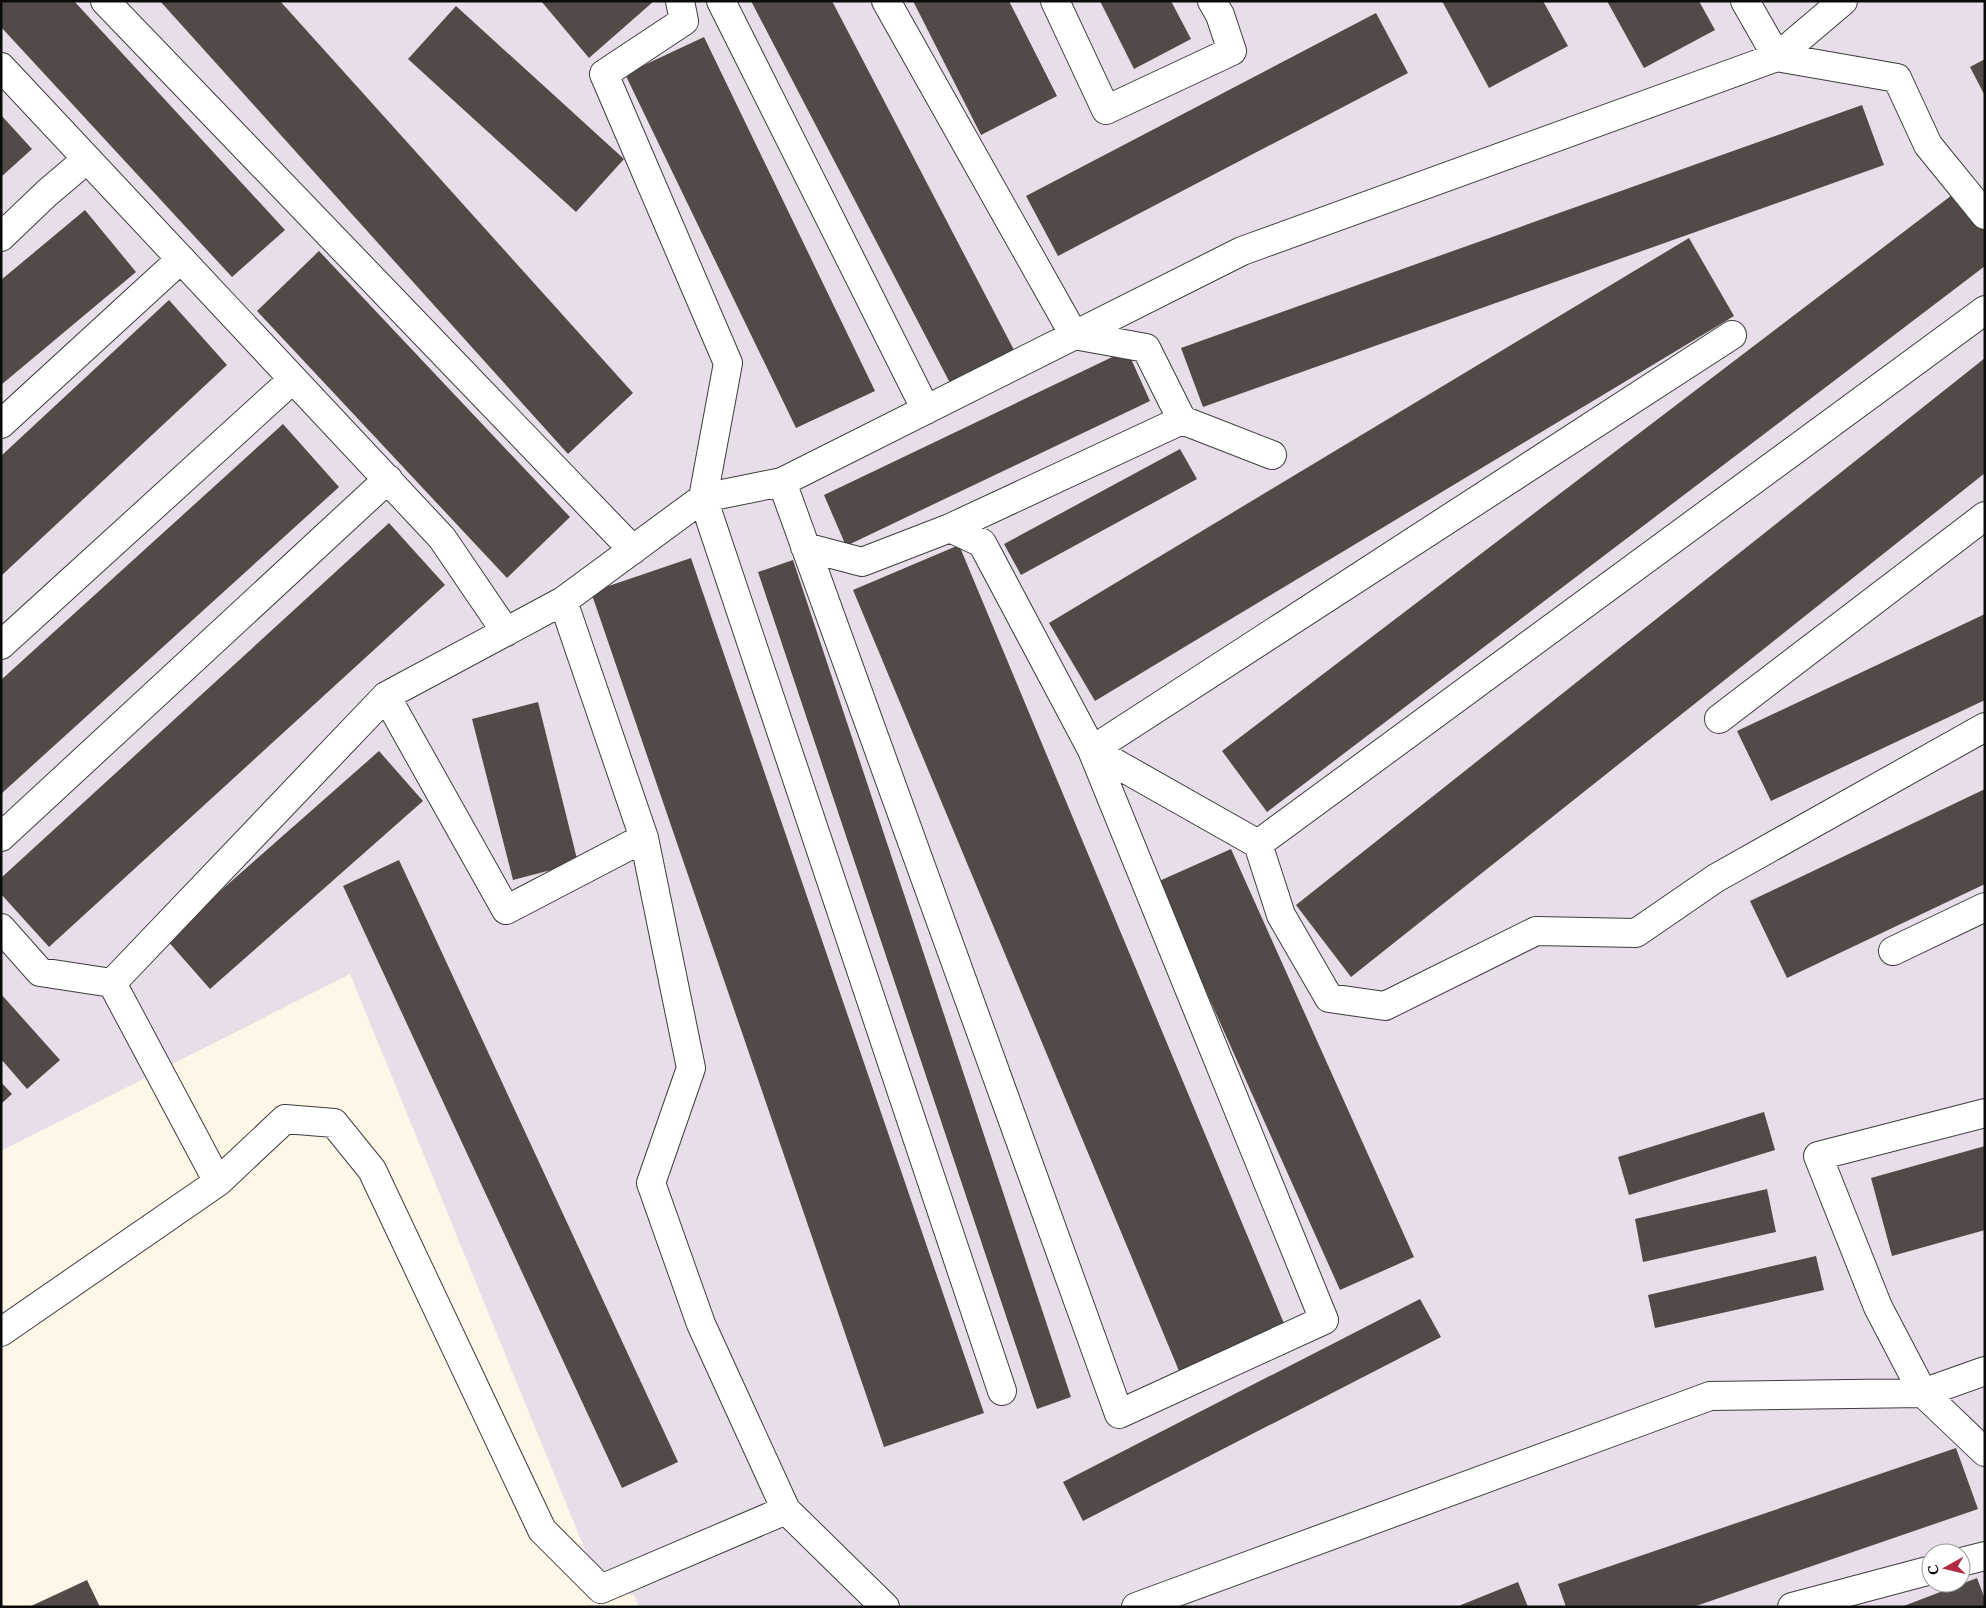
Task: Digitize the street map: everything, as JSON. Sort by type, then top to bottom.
[{"type":"lane","points":[[105,1],[633,550]]},
{"type":"lane","points":[[680,1],[684,21],[604,74],[728,362],[703,498],[1002,1391]]},
{"type":"lane","points":[[721,1],[926,410]]},
{"type":"lane","points":[[886,1],[1074,335]]},
{"type":"lane","points":[[1055,1],[1106,110],[1232,51],[1220,15],[1212,1]]},
{"type":"lane","points":[[1745,1],[1777,57]]},
{"type":"lane","points":[[112,983],[386,696],[563,601],[703,498],[782,482],[1242,251],[1777,57],[1843,1]]},
{"type":"lane","points":[[1777,57],[1897,78],[1928,145],[1985,215]]},
{"type":"lane","points":[[1,68],[442,538],[506,632]]},
{"type":"lane","points":[[1,237],[88,159]]},
{"type":"lane","points":[[1,424],[181,259]]},
{"type":"lane","points":[[1258,844],[1985,310]]},
{"type":"lane","points":[[1074,335],[1146,348],[1182,420],[1272,455]]},
{"type":"lane","points":[[1092,750],[1732,335]]},
{"type":"lane","points":[[1,645],[293,379]]},
{"type":"lane","points":[[805,548],[862,562],[950,528],[1182,420]]},
{"type":"lane","points":[[1,837],[388,479]]},
{"type":"lane","points":[[782,482],[1118,1414],[1324,1320],[1092,750],[982,543],[950,528]]},
{"type":"lane","points":[[1719,720],[1985,516]]},
{"type":"lane","points":[[563,601],[644,838],[691,1068],[651,1183],[701,1324],[786,1510],[885,1607]]},
{"type":"lane","points":[[386,696],[506,910],[644,838]]},
{"type":"lane","points":[[1092,750],[1258,844],[1280,915],[1329,998],[1385,1006],[1536,931],[1636,933],[1716,878],[1985,727]]},
{"type":"lane","points":[[1893,951],[1985,906]]},
{"type":"lane","points":[[1,928],[40,972],[112,983]]},
{"type":"lane","points":[[112,983],[218,1182]]},
{"type":"lane","points":[[1985,1113],[1818,1156],[1878,1307],[1923,1394],[1985,1452]]},
{"type":"lane","points":[[1,1332],[218,1182],[285,1119],[334,1123],[372,1170],[542,1530],[601,1589],[786,1510]]},
{"type":"lane","points":[[1136,1607],[1710,1396],[1923,1394],[1985,1372]]},
{"type":"lane","points":[[1971,1560],[1985,1556]]},
{"type":"lane","points":[[1792,1607],[1921,1573]]},
{"type":"shaded area","points":[[1,1],[1985,1],[1985,1607],[639,1607],[634,1595],[601,1589],[350,974],[1,1151]]},
{"type":"building","points":[[1,1],[74,1],[285,230],[232,277],[1,27]]},
{"type":"building","points":[[160,1],[280,1],[633,393],[568,454]]},
{"type":"building","points":[[541,1],[654,1],[589,58]]},
{"type":"building","points":[[751,1],[832,1],[1014,350],[950,383]]},
{"type":"building","points":[[913,1],[1009,1],[1057,96],[981,135]]},
{"type":"building","points":[[1100,1],[1171,1],[1191,39],[1134,69]]},
{"type":"building","points":[[1442,1],[1543,1],[1568,46],[1489,88]]},
{"type":"building","points":[[1607,1],[1699,1],[1715,30],[1644,68]]},
{"type":"building","points":[[456,6],[624,159],[576,212],[408,59]]},
{"type":"building","points":[[1376,13],[1408,73],[1058,256],[1026,196]]},
{"type":"building","points":[[704,37],[875,391],[796,428],[625,74]]},
{"type":"building","points":[[1985,59],[1985,96],[1970,67]]},
{"type":"building","points":[[1862,105],[1884,165],[1203,407],[1181,348]]},
{"type":"building","points":[[1,115],[32,149],[1,177]]},
{"type":"building","points":[[1956,192],[1985,232],[1985,266],[1267,812],[1222,751]]},
{"type":"building","points":[[85,210],[136,272],[1,385],[1,280]]},
{"type":"building","points":[[1689,238],[1734,316],[1095,701],[1049,623]]},
{"type":"building","points":[[319,251],[570,517],[507,578],[257,311]]},
{"type":"building","points":[[169,300],[227,365],[1,576],[1,456]]},
{"type":"building","points":[[1127,350],[1150,401],[846,546],[824,495]]},
{"type":"building","points":[[1985,358],[1985,473],[1351,977],[1296,905]]},
{"type":"building","points":[[283,424],[339,487],[1,794],[1,680]]},
{"type":"building","points":[[1180,449],[1197,479],[1021,575],[1004,544]]},
{"type":"building","points":[[389,523],[445,585],[49,947],[1,894],[1,878]]},
{"type":"building","points":[[959,545],[1288,1333],[1182,1378],[853,590]]},
{"type":"building","points":[[691,558],[984,1413],[884,1447],[591,592]]},
{"type":"building","points":[[793,560],[1071,1397],[1037,1409],[758,572]]},
{"type":"building","points":[[1985,614],[1985,700],[1771,801],[1737,731]]},
{"type":"building","points":[[538,702],[578,863],[513,880],[472,719]]},
{"type":"building","points":[[379,751],[423,801],[210,989],[166,939]]},
{"type":"building","points":[[1985,789],[1985,884],[1787,978],[1750,901]]},
{"type":"building","points":[[1231,849],[1414,1257],[1340,1290],[1157,882]]},
{"type":"building","points":[[399,860],[678,1462],[622,1488],[343,886]]},
{"type":"building","points":[[1,994],[60,1060],[27,1089],[1,1059]]},
{"type":"building","points":[[1,1082],[12,1094],[1,1104]]},
{"type":"building","points":[[1764,1112],[1775,1150],[1629,1195],[1618,1157]]},
{"type":"building","points":[[1985,1146],[1985,1230],[1892,1256],[1871,1178]]},
{"type":"building","points":[[1767,1189],[1776,1232],[1643,1262],[1635,1219]]},
{"type":"building","points":[[1816,1256],[1824,1290],[1655,1328],[1648,1295]]},
{"type":"building","points":[[1420,1299],[1441,1337],[1083,1521],[1063,1482]]},
{"type":"building","points":[[1956,1448],[1978,1509],[1693,1607],[1566,1607],[1558,1584]]},
{"type":"building","points":[[1977,1578],[1985,1599],[1985,1607],[1901,1607],[1938,1593],[1971,1593],[1971,1580]]},
{"type":"building","points":[[87,1580],[100,1607],[29,1607]]},
{"type":"building","points":[[1518,1582],[1528,1607],[1456,1607]]}]
